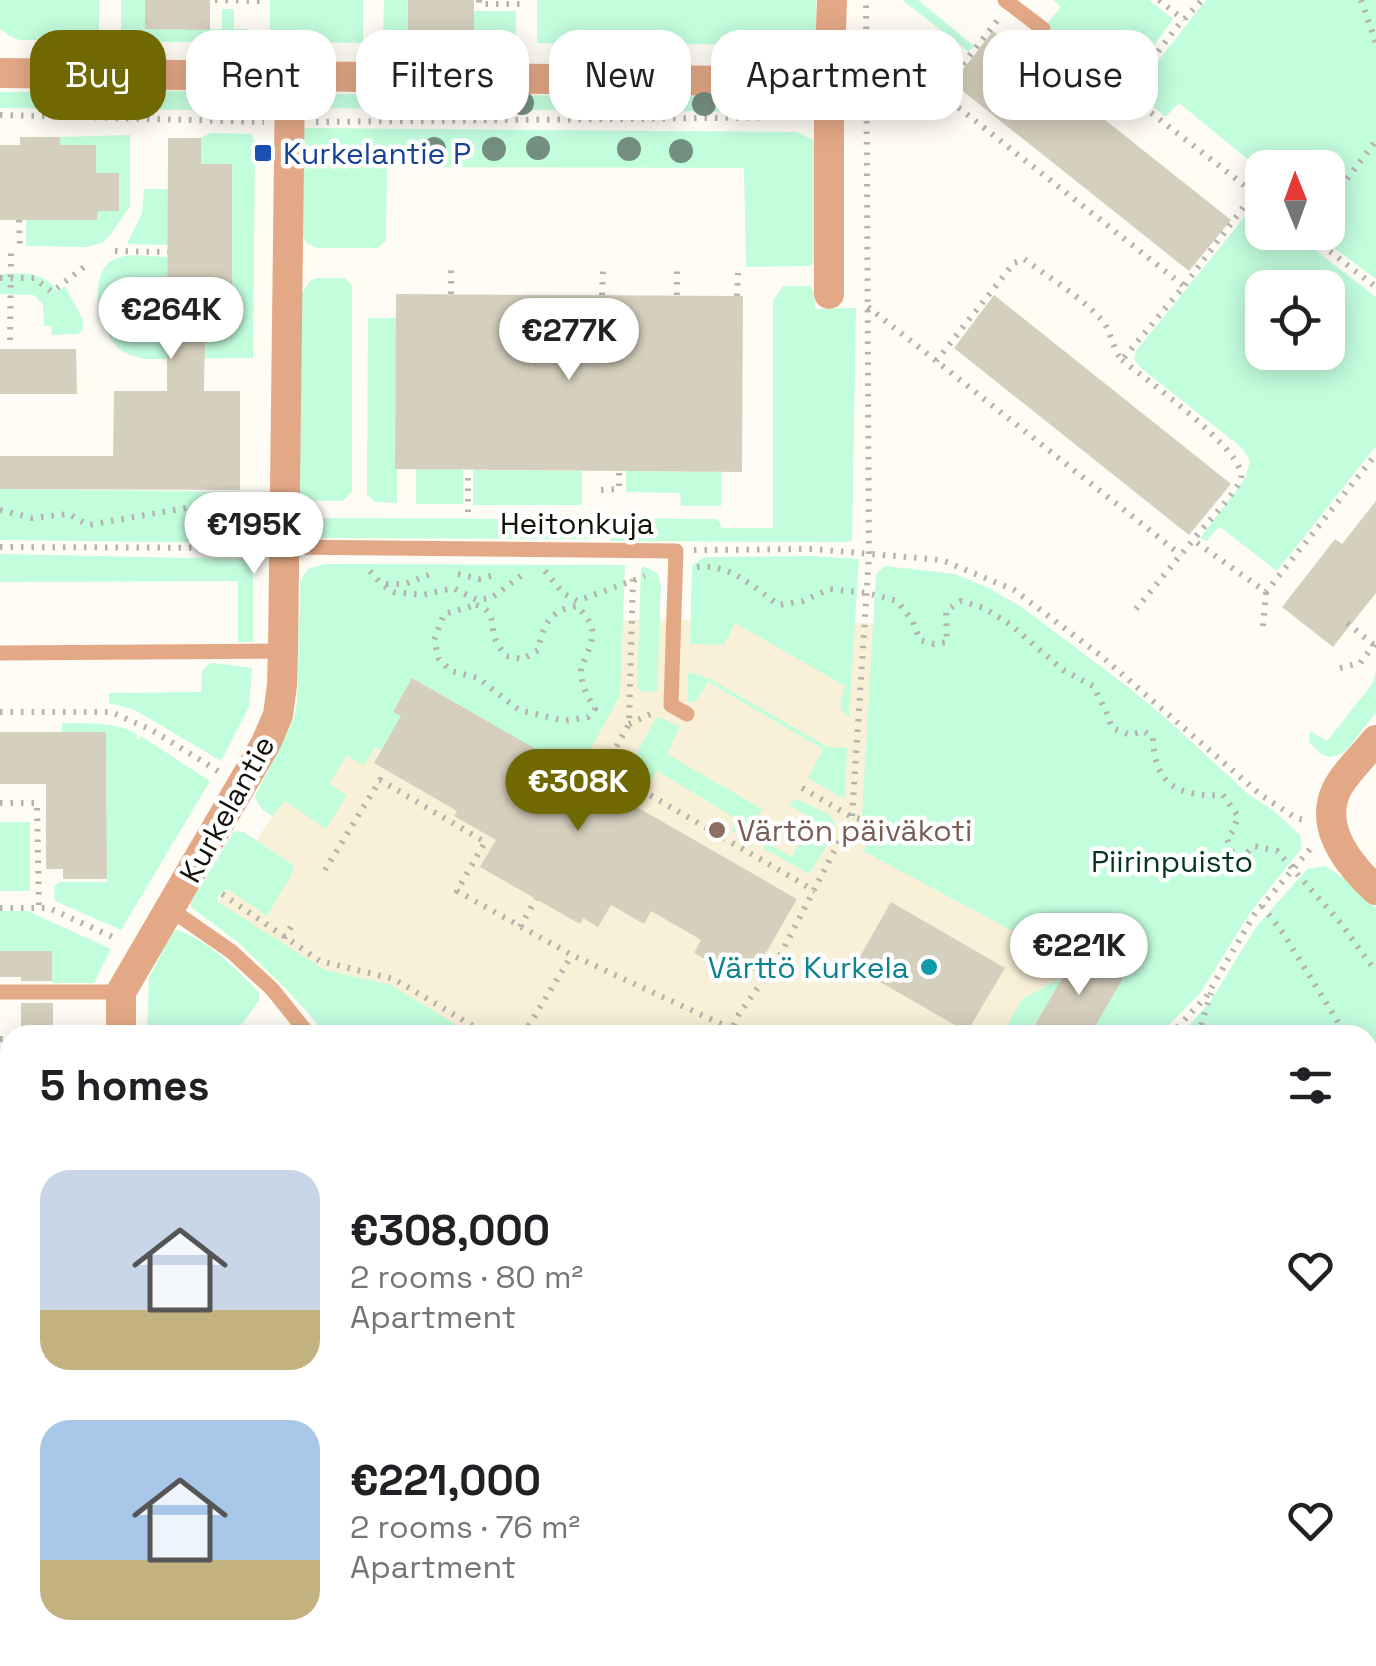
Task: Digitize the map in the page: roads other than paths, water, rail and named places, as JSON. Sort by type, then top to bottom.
[{"type":"street","points":[[831,30],[832,0]]},
{"type":"street","points":[[0,73],[186,76]]},
{"type":"street","points":[[336,77],[711,81]]},
{"type":"street","name":"Kurkelantie","points":[[121,1025],[121,992],[242,786],[278,716],[283,651],[269,553],[275,120]]},
{"type":"street","points":[[829,294],[830,120]]},
{"type":"street","points":[[1376,740],[1336,790],[1332,810],[1342,853],[1376,890]]},
{"type":"lane","points":[[1007,2],[1043,29]]},
{"type":"lane","name":"Heitonkuja","points":[[269,553],[352,548],[676,551],[671,705],[687,714]]},
{"type":"lane","points":[[0,653],[283,651]]},
{"type":"lane","points":[[170,909],[232,952],[272,990],[301,1025]]},
{"type":"lane","points":[[0,992],[121,992]]},
{"type":"place","name":"Kurkelantie P","points":[[263,153]]},
{"type":"place","name":"Värtön päiväkoti","points":[[717,830]]},
{"type":"place","name":"Värttö Kurkela","points":[[929,967]]},
{"type":"park label","name":"Piirinpuisto","points":[[1172,861]]}]
